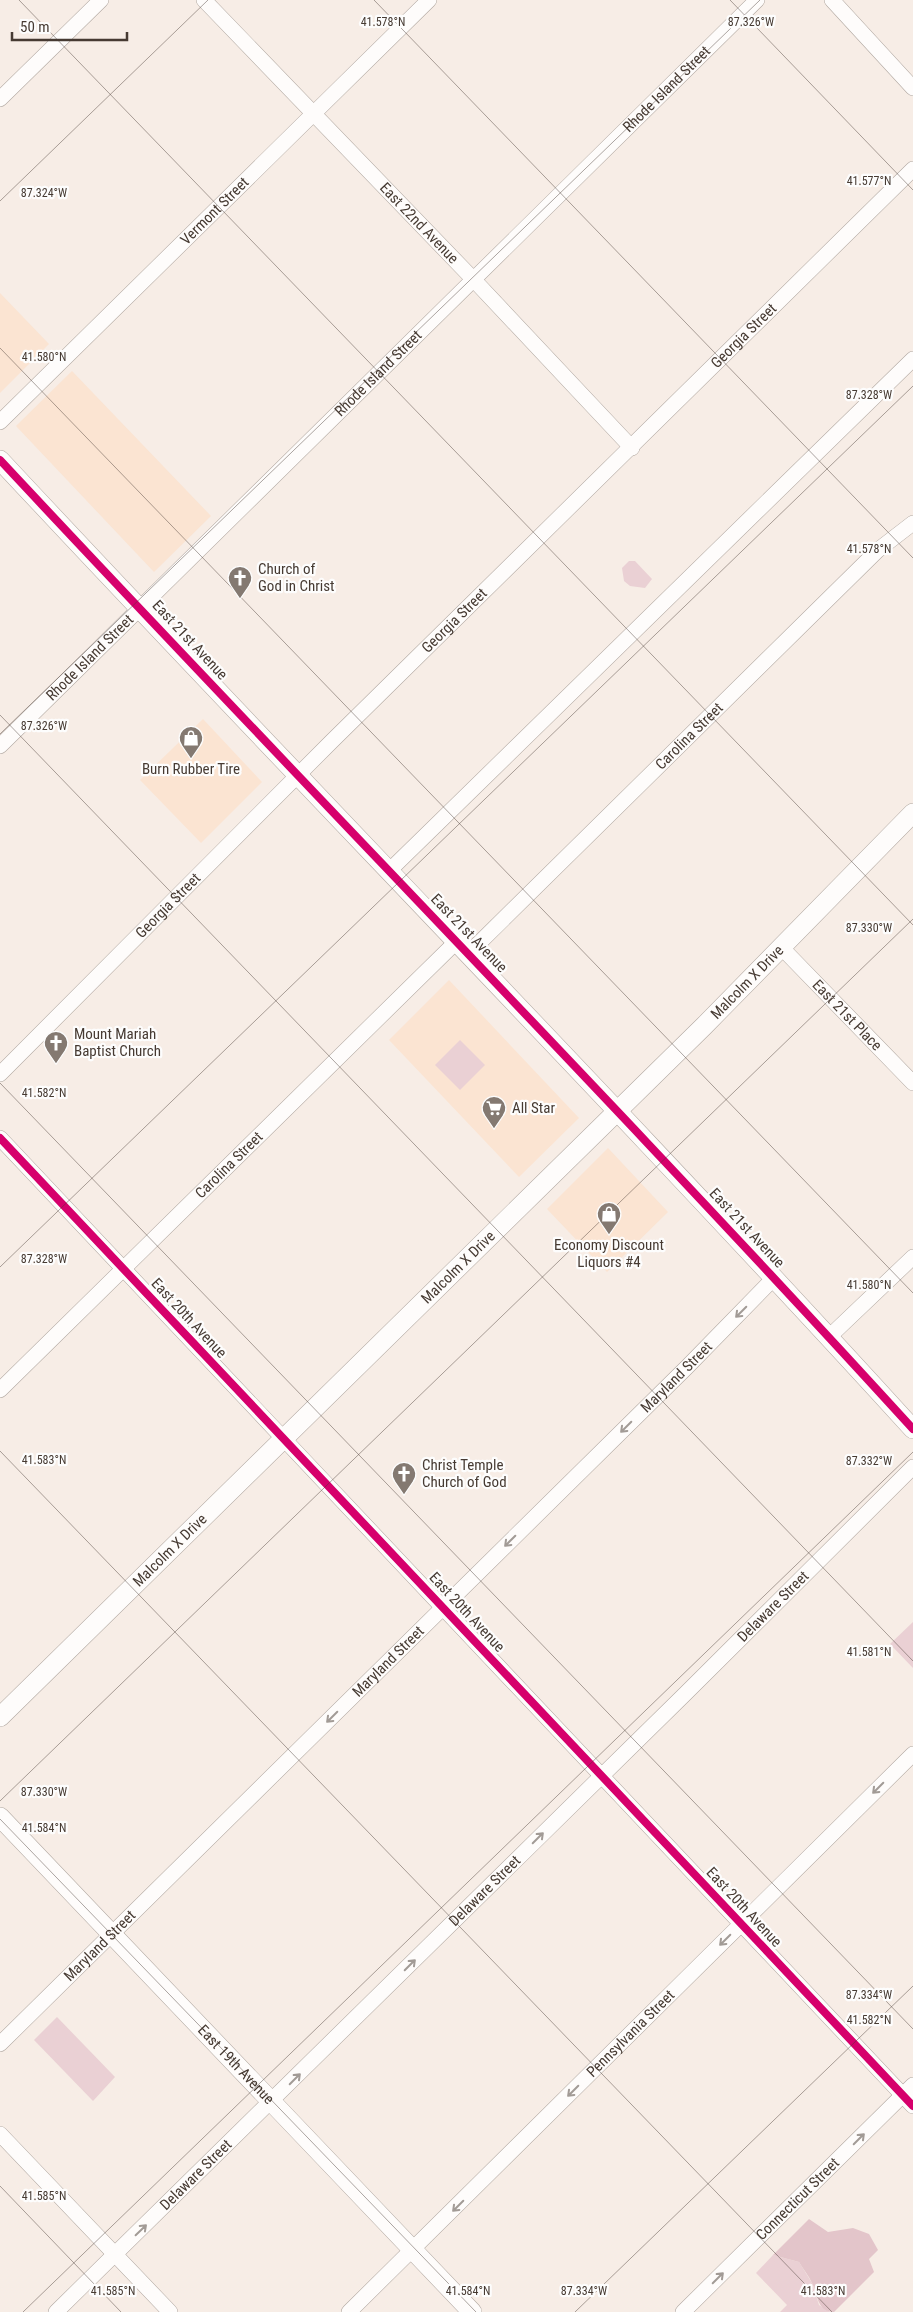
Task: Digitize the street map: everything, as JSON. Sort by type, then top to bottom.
[{"type":"street","points":[[0,99],[101,0]]},
{"type":"street","name":"East 22nd Avenue","points":[[204,0],[474,280],[632,448]]},
{"type":"street","name":"Vermont Street","points":[[0,422],[429,0]]},
{"type":"street","name":"Rhode Island Street","points":[[0,746],[757,0]]},
{"type":"street","points":[[832,0],[913,88]]},
{"type":"street","name":"Georgia Street","points":[[0,1074],[298,774],[913,170]]},
{"type":"street","points":[[390,870],[913,359]]},
{"type":"street","name":"East 21st Avenue","points":[[0,460],[775,1277],[913,1430]]},
{"type":"street","name":"Carolina Street","points":[[0,1390],[122,1268],[463,947],[878,550],[913,522]]},
{"type":"street","name":"Malcolm X Drive","points":[[0,1717],[617,1110],[913,813]]},
{"type":"street","name":"East 21st Place","points":[[781,947],[913,1083]]},
{"type":"street","name":"East 20th Avenue","points":[[0,1138],[741,1924],[910,2095]]},
{"type":"street","points":[[829,1337],[913,1257]]},
{"type":"street","name":"Maryland Street","points":[[0,2044],[687,1367],[775,1277]]},
{"type":"street","name":"Delaware Street","points":[[56,2312],[272,2102],[601,1775],[686,1694],[913,1467]]},
{"type":"street","name":"Pennsylvania Street","points":[[349,2312],[913,1754]]},
{"type":"street","name":"East 19th Avenue","points":[[0,1817],[472,2312]]},
{"type":"street","name":"Connecticut Street","points":[[683,2312],[910,2095]]},
{"type":"street","points":[[0,2134],[170,2312]]},
{"type":"shaded area","points":[[0,293],[49,344],[0,393]]},
{"type":"shaded area","points":[[72,371],[211,516],[154,572],[16,426]]},
{"type":"shaded area","points":[[629,561],[635,561],[652,579],[645,588],[630,586],[624,581],[622,568]]},
{"type":"shaded area","points":[[203,719],[262,782],[201,843],[140,780]]},
{"type":"shaded area","points":[[449,980],[579,1118],[519,1177],[389,1040]]},
{"type":"shaded area","points":[[460,1040],[485,1065],[460,1090],[435,1065]]},
{"type":"shaded area","points":[[608,1148],[668,1212],[607,1272],[547,1209]]},
{"type":"shaded area","points":[[913,1622],[913,1668],[890,1644]]},
{"type":"shaded area","points":[[57,2017],[115,2077],[93,2101],[34,2040]]},
{"type":"shaded area","points":[[809,2219],[828,2232],[853,2228],[869,2234],[878,2250],[869,2259],[874,2272],[834,2312],[828,2311],[821,2306],[811,2280],[799,2262],[773,2255]]},
{"type":"shaded area","points":[[773,2255],[799,2262],[812,2283],[819,2305],[830,2312],[780,2312],[787,2305],[756,2273]]},
{"type":"cycle path","points":[[0,460],[573,1064],[913,1429]]},
{"type":"cycle path","points":[[0,1138],[913,2106]]},
{"type":"place","name":"Church of God in Christ","points":[[240,599]]},
{"type":"place","name":"Burn Rubber Tire","points":[[191,759]]},
{"type":"place","name":"Mount Mariah Baptist Church","points":[[56,1064]]},
{"type":"place","name":"All Star","points":[[494,1129]]},
{"type":"place","name":"Economy Discount Liquors #4","points":[[609,1235]]},
{"type":"place","name":"Christ Temple Church of God","points":[[404,1495]]}]
